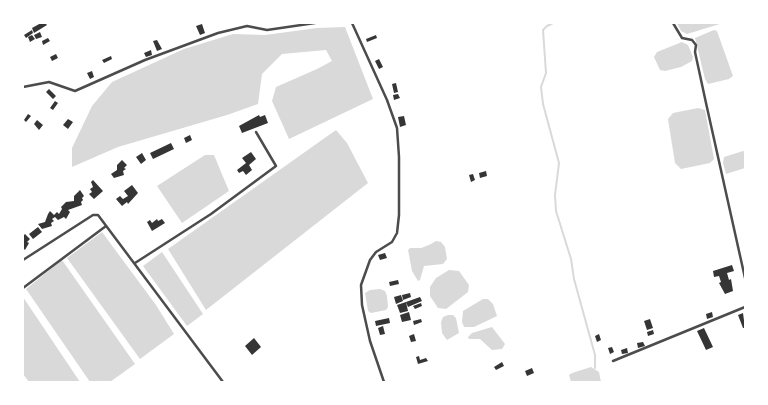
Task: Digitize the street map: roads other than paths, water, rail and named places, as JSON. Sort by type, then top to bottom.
[{"type":"street","points":[[23,87],[49,82],[75,91],[145,60],[218,33],[247,26],[267,30],[315,23]]},
{"type":"street","points":[[352,23],[387,100],[397,128],[399,157],[399,215],[397,233],[392,242],[376,252],[370,260],[361,285],[362,305],[370,341],[384,382]]},
{"type":"street","points":[[673,23],[682,38],[692,40],[696,45],[695,52],[745,278]]},
{"type":"street","points":[[135,263],[211,214],[276,166],[256,132]]},
{"type":"street","points":[[23,260],[93,215],[98,215],[223,382]]},
{"type":"street","points":[[23,288],[106,226]]},
{"type":"street","points":[[613,361],[745,307]]},
{"type":"waterway","points":[[553,23],[543,30],[546,73],[541,87],[543,104],[559,163],[555,195],[556,211],[571,259],[574,279],[595,355],[595,368]]}]
